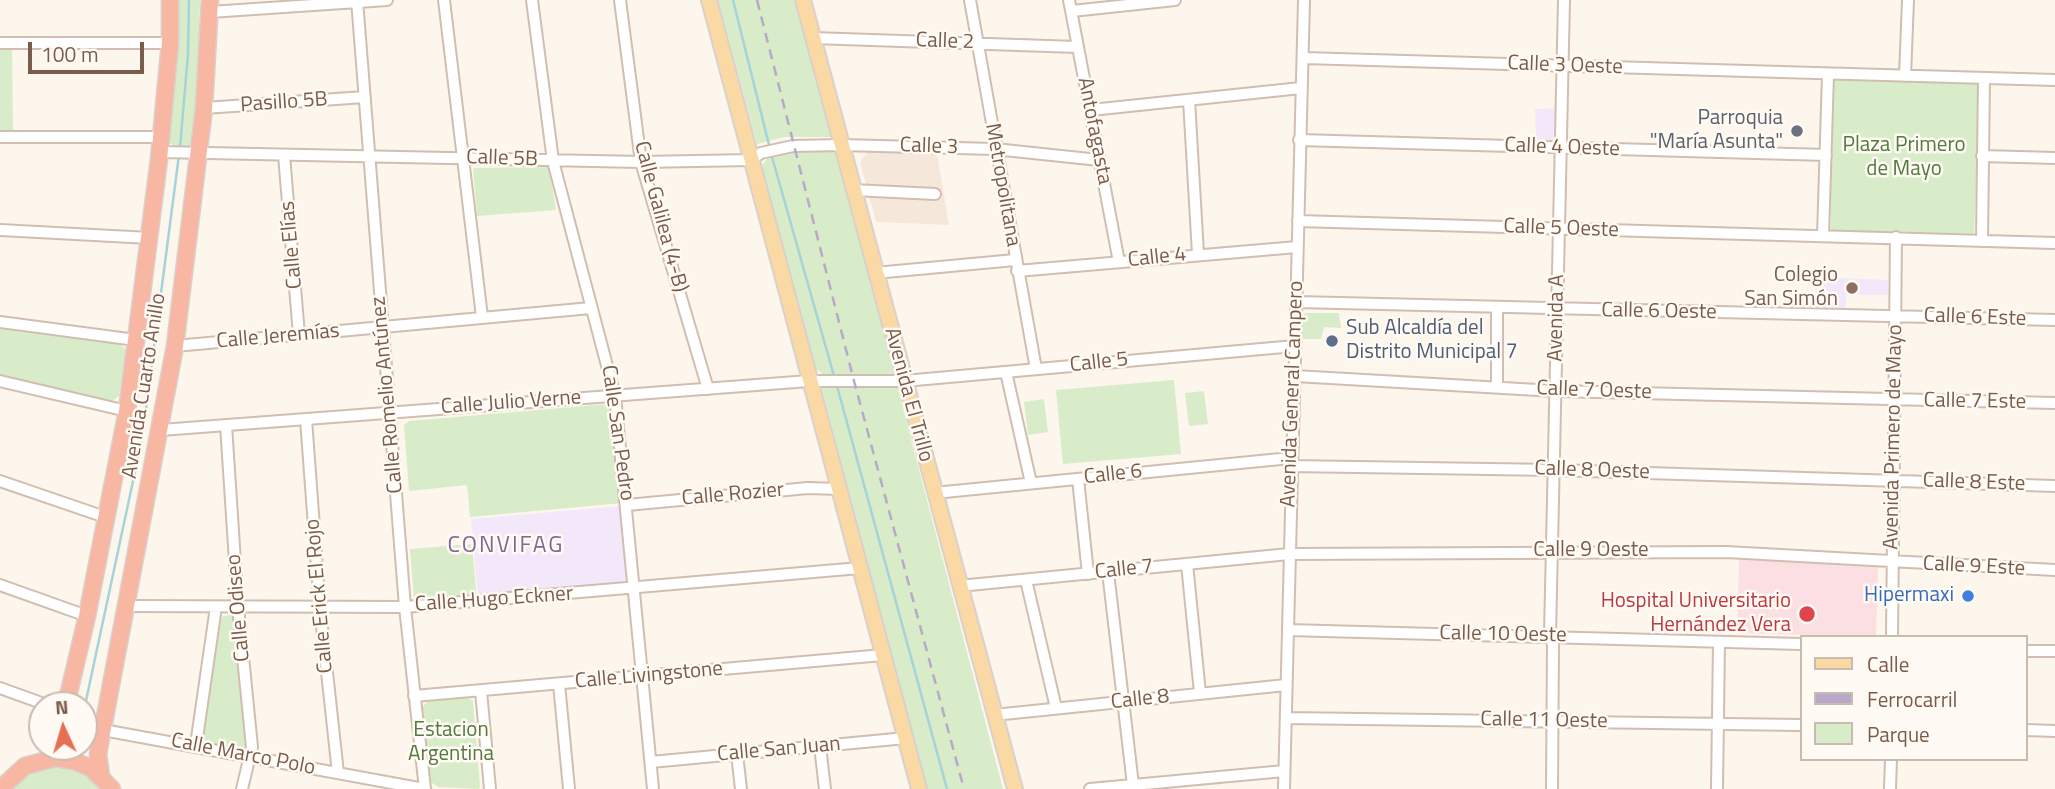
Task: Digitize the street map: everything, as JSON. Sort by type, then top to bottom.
[{"type":"highway","name":"Avenida Cuarto Anillo","points":[[101,776],[98,754],[175,346],[176,150],[170,0]]},
{"type":"highway","name":"Avenida Cuarto Anillo","points":[[69,691],[127,411],[150,238],[176,150],[204,108],[210,6]]},
{"type":"highway","points":[[22,767],[43,760],[62,758],[80,763],[101,776],[112,789]]},
{"type":"highway","points":[[0,789],[28,761]]},
{"type":"main road","points":[[709,0],[919,789]]},
{"type":"main road","name":"Avenida El Trillo","points":[[803,0],[1015,789]]},
{"type":"main road","points":[[0,776],[22,767]]},
{"type":"street","points":[[210,6],[387,0]]},
{"type":"street","points":[[444,0],[482,317]]},
{"type":"street","name":"Calle San Pedro","points":[[532,0],[552,161],[615,396],[653,789]]},
{"type":"street","name":"Calle Galilea (4-B)","points":[[620,0],[641,162],[709,389]]},
{"type":"street","name":"Metropolitana","points":[[971,0],[995,149],[1036,369]]},
{"type":"street","points":[[1070,6],[1175,0]]},
{"type":"street","name":"Avenida General Campero","points":[[1284,789],[1304,0]]},
{"type":"street","name":"Avenida A","points":[[1552,789],[1554,721],[1553,645],[1550,635],[1564,0]]},
{"type":"street","points":[[1905,76],[1908,0]]},
{"type":"street","name":"Calle Romelio Antúnez","points":[[358,1],[405,607],[424,789]]},
{"type":"street","name":"Antofagasta","points":[[1070,6],[1119,262]]},
{"type":"street","name":"Calle 2","points":[[813,38],[1077,47]]},
{"type":"street","points":[[0,43],[170,43]]},
{"type":"street","name":"Calle 3 Oeste","points":[[1303,58],[1828,74]]},
{"type":"street","points":[[2055,80],[1828,74],[1824,236],[2055,243]]},
{"type":"street","points":[[1982,241],[1983,78]]},
{"type":"street","points":[[1091,110],[1301,88]]},
{"type":"street","name":"Pasillo 5B","points":[[204,108],[365,97]]},
{"type":"street","points":[[1189,100],[1198,254]]},
{"type":"street","name":"Calle 5B","points":[[0,137],[284,155],[641,162],[751,160],[761,153],[793,146],[841,145]]},
{"type":"street","name":"Calle 4 Oeste","points":[[1299,140],[1826,155]]},
{"type":"street","name":"Calle 3","points":[[841,145],[995,149],[1099,160]]},
{"type":"street","name":"Calle Elías","points":[[284,155],[299,335]]},
{"type":"street","points":[[1982,156],[2055,158]]},
{"type":"street","points":[[853,190],[934,194]]},
{"type":"street","name":"Calle 5 Oeste","points":[[1298,221],[1824,236]]},
{"type":"street","points":[[0,230],[150,238]]},
{"type":"street","name":"Avenida Primero de Mayo","points":[[1892,635],[1896,237]]},
{"type":"street","name":"Calle 4","points":[[876,273],[1119,262],[1297,247]]},
{"type":"street","name":"Calle 6 Oeste","points":[[1297,302],[1895,316]]},
{"type":"street","name":"Calle Jeremías","points":[[175,346],[591,308]]},
{"type":"street","points":[[1497,308],[1497,387]]},
{"type":"street","name":"Calle 6 Este","points":[[1895,316],[2055,320]]},
{"type":"street","points":[[0,321],[136,340]]},
{"type":"street","name":"Calle 5","points":[[904,381],[1295,346]]},
{"type":"street","points":[[1006,372],[1031,483]]},
{"type":"street","name":"Calle 7 Oeste","points":[[1294,376],[1555,391],[1894,400]]},
{"type":"street","name":"Calle Julio Verne","points":[[161,430],[812,381],[904,381]]},
{"type":"street","points":[[0,382],[127,411]]},
{"type":"street","name":"Calle 7 Este","points":[[1894,400],[2055,403]]},
{"type":"street","name":"Calle Erick El Rojo","points":[[306,419],[320,608],[338,773]]},
{"type":"street","name":"Calle Odiseo","points":[[226,425],[238,607],[252,747],[242,789]]},
{"type":"street","name":"Calle 6","points":[[934,494],[1078,478],[1291,462]]},
{"type":"street","name":"Calle 8 Oeste","points":[[1291,462],[1894,481]]},
{"type":"street","points":[[1078,478],[1088,574]]},
{"type":"street","points":[[0,481],[107,518]]},
{"type":"street","name":"Calle 8 Este","points":[[1894,481],[2055,486]]},
{"type":"street","name":"Calle Rozier","points":[[627,505],[808,488],[839,489]]},
{"type":"street","name":"Calle 9 Oeste","points":[[1289,554],[1726,552],[1892,563]]},
{"type":"street","name":"Calle 7","points":[[959,586],[1289,554]]},
{"type":"street","name":"Calle 9 Este","points":[[1892,563],[2055,570]]},
{"type":"street","points":[[1187,564],[1200,693]]},
{"type":"street","name":"Calle Hugo Eckner","points":[[127,606],[405,607],[860,568]]},
{"type":"street","points":[[1108,572],[1133,785]]},
{"type":"street","points":[[1026,580],[1056,708]]},
{"type":"street","points":[[0,585],[87,615]]},
{"type":"street","points":[[196,745],[216,607]]},
{"type":"street","name":"Calle 10 Oeste","points":[[1288,630],[1550,635],[1800,644]]},
{"type":"street","points":[[1717,789],[1719,642]]},
{"type":"street","points":[[2027,651],[2055,651]]},
{"type":"street","name":"Calle Livingstone","points":[[414,696],[883,655]]},
{"type":"street","points":[[559,684],[569,789]]},
{"type":"street","name":"Calle 8","points":[[994,715],[1286,685]]},
{"type":"street","points":[[0,688],[28,698]]},
{"type":"street","points":[[481,691],[490,789]]},
{"type":"street","name":"Calle 11 Oeste","points":[[1286,718],[1800,725]]},
{"type":"street","name":"Calle Marco Polo","points":[[103,730],[424,789]]},
{"type":"street","points":[[2027,730],[2055,731]]},
{"type":"street","name":"Calle San Juan","points":[[651,761],[906,738]]},
{"type":"street","points":[[820,746],[825,789]]},
{"type":"street","points":[[737,754],[741,789]]},
{"type":"street","points":[[1890,789],[1891,761]]},
{"type":"street","points":[[1090,789],[1133,785],[1182,785],[1284,771]]},
{"type":"shaded area","points":[[1556,108],[1557,140],[1536,141],[1535,109]]},
{"type":"shaded area","points":[[868,151],[937,154],[949,225],[876,222],[860,162]]},
{"type":"shaded area","name":"Colegio San Simón","points":[[1816,277],[1888,280],[1888,295],[1846,295],[1846,308],[1816,308]]},
{"type":"shaded area","points":[[621,506],[628,584],[478,597],[471,519]]},
{"type":"shaded area","name":"Hospital Universitario Hernández Vera","points":[[1739,560],[1878,564],[1876,635],[1737,633]]},
{"type":"green space","points":[[177,0],[200,0],[196,141],[189,149],[175,149],[169,141],[177,49]]},
{"type":"green space","points":[[718,0],[800,0],[837,137],[784,137],[757,144]]},
{"type":"green space","points":[[12,45],[13,133],[0,133],[0,46]]},
{"type":"green space","name":"Plaza Primero de Mayo","points":[[1837,78],[1974,82],[1977,85],[1980,91],[1974,234],[1835,232],[1831,229],[1831,85]]},
{"type":"green space","points":[[801,150],[840,150],[899,375],[824,375],[816,369],[761,167],[767,159]]},
{"type":"green space","points":[[549,167],[556,210],[477,216],[473,168]]},
{"type":"green space","points":[[1339,313],[1341,328],[1324,327],[1321,339],[1301,339],[1302,315]]},
{"type":"green space","points":[[0,329],[120,344],[126,350],[119,396],[112,401],[0,375]]},
{"type":"green space","points":[[1174,380],[1181,454],[1063,464],[1056,390]]},
{"type":"green space","points":[[821,385],[897,386],[1003,789],[926,789]]},
{"type":"green space","points":[[1204,391],[1208,424],[1189,426],[1185,393]]},
{"type":"green space","points":[[1044,399],[1048,432],[1028,435],[1024,402]]},
{"type":"green space","points":[[611,405],[622,503],[470,517],[467,485],[409,491],[404,425],[409,421]]},
{"type":"green space","points":[[472,544],[477,601],[419,604],[414,599],[410,549]]},
{"type":"green space","points":[[233,614],[250,745],[247,751],[201,743],[199,739],[222,617]]},
{"type":"green space","name":"Estacion Argentina","points":[[465,696],[473,701],[480,786],[479,789],[438,787],[428,780],[423,706],[431,699]]},
{"type":"green space","points":[[60,766],[79,769],[106,789],[13,789],[23,778],[41,769]]},
{"type":"waterway","points":[[180,148],[188,54],[189,0]]},
{"type":"waterway","points":[[733,0],[769,145]]},
{"type":"waterway","points":[[88,691],[142,439],[179,155]]},
{"type":"waterway","points":[[772,157],[834,376]]},
{"type":"waterway","points":[[837,386],[947,789]]},
{"type":"railway","points":[[757,0],[854,381],[964,789]]},
{"type":"place","name":"Parroquia \"María Asunta\"","points":[[1797,131]]},
{"type":"place","name":"Colegio San Simón","points":[[1852,288]]},
{"type":"place","name":"Sub Alcaldía del Distrito Municipal 7","points":[[1332,341]]},
{"type":"place","name":"Hipermaxi","points":[[1968,596]]},
{"type":"place","name":"Hospital Universitario Hernández Vera","points":[[1807,614]]},
{"type":"district","name":"CONVIFAG","points":[[506,546]]}]
